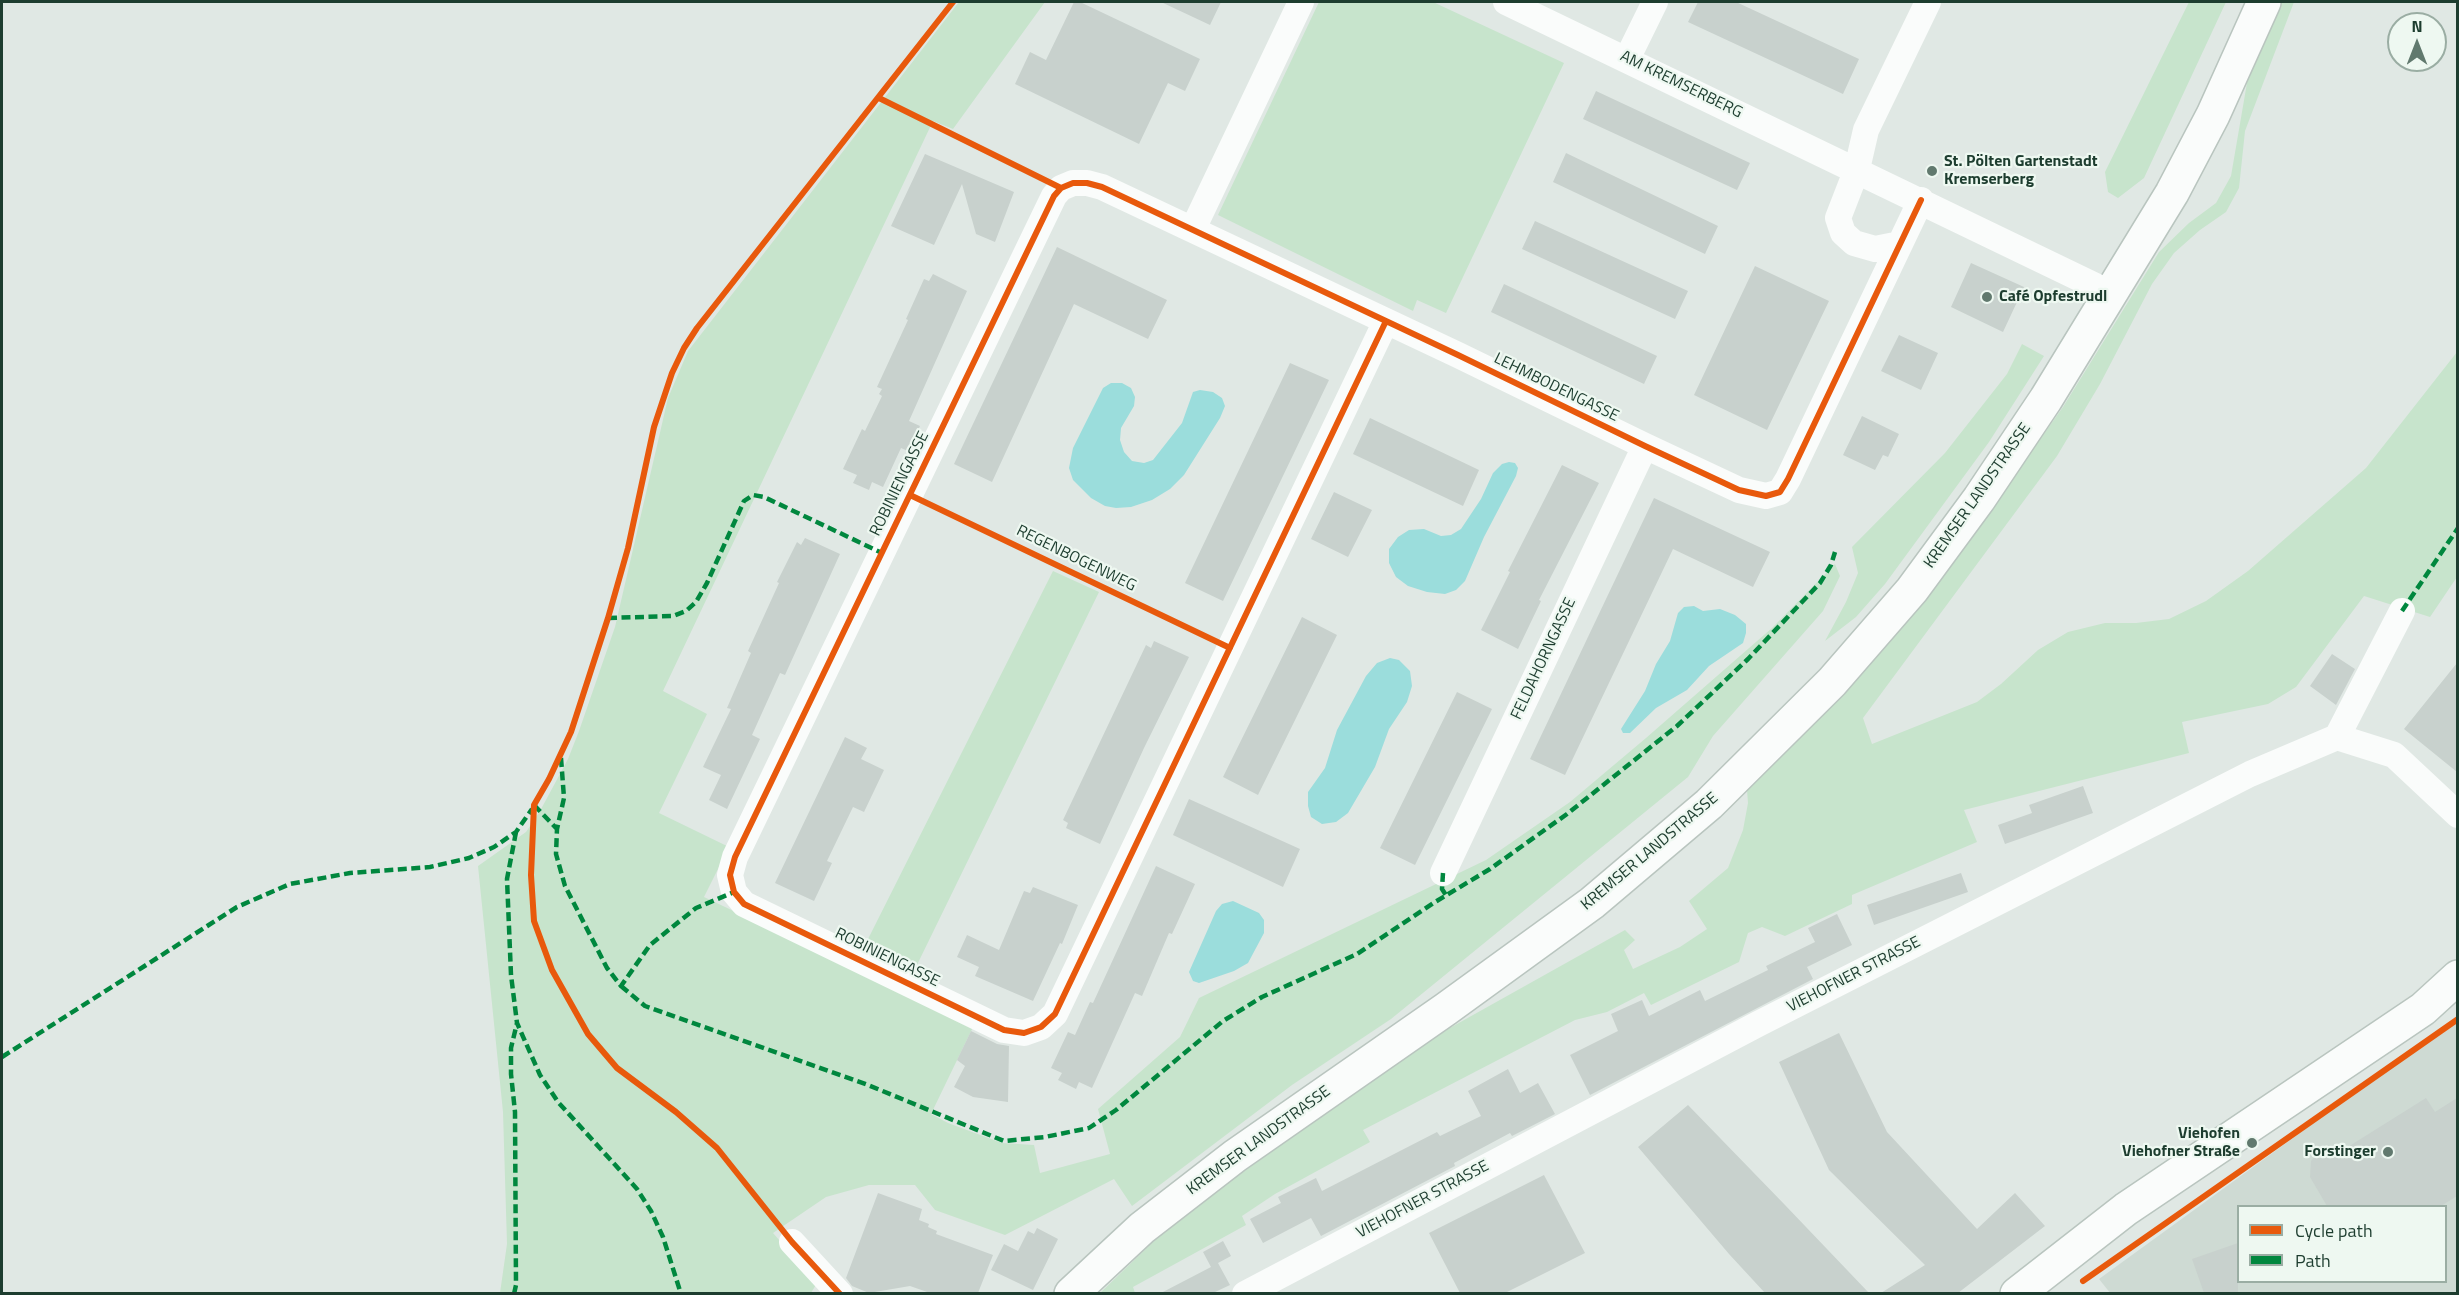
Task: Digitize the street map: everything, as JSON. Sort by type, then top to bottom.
[{"type":"main road","name":"KREMSER LANDSTRASSE","points":[[1071,1293],[1116,1250],[1235,1156],[1583,910],[1709,804],[1832,682],[1912,590],[1979,500],[2046,399],[2172,193],[2213,115],[2264,2]]},
{"type":"main road","points":[[2017,1293],[2126,1209],[2423,1009],[2457,977]]},
{"type":"street","points":[[1193,229],[1301,2]]},
{"type":"street","name":"AM KREMSERBERG","points":[[1506,2],[2112,294]]},
{"type":"street","points":[[1627,59],[1655,2]]},
{"type":"street","points":[[1921,200],[1900,244],[1875,249],[1854,243],[1843,233],[1838,218],[1857,170],[1866,130],[1928,2]]},
{"type":"street","name":"LEHMBODENGASSE","points":[[1073,183],[1087,183],[1102,187],[1739,490],[1766,496],[1780,492],[1788,479],[1900,244]]},
{"type":"street","name":"ROBINIENGASSE","points":[[1073,183],[1061,188],[1054,196],[745,836],[730,875],[734,892],[744,904],[1004,1030],[1024,1033],[1041,1027],[1054,1014],[1386,321]]},
{"type":"street","name":"FELDAHORNGASSE","points":[[1443,873],[1645,446]]},
{"type":"street","points":[[2402,611],[2337,737],[2394,755],[2457,815]]},
{"type":"street","name":"VIEHOFNER STRASSE","points":[[1260,1290],[1894,955],[2250,774],[2337,737]]},
{"type":"street","points":[[792,1242],[840,1293]]},
{"type":"shaded area","points":[[2457,1019],[2457,1293],[2111,1294],[2099,1279]]},
{"type":"green space","points":[[959,2],[1045,2],[953,129],[933,121],[663,691],[707,714],[659,813],[729,847],[704,897],[974,1025],[931,1114],[948,1123],[1002,1143],[1034,1145],[1040,1173],[1110,1154],[1098,1109],[1180,1037],[1199,998],[1486,860],[1570,802],[1646,738],[1772,628],[1835,564],[1840,576],[1823,611],[1713,736],[1688,777],[1391,1019],[1292,1085],[1132,1206],[1114,1179],[1005,1235],[935,1210],[915,1185],[869,1185],[826,1197],[773,1233],[817,1283],[811,1293],[500,1293],[507,1244],[503,1112],[478,866],[526,832],[568,759],[615,627],[668,398],[688,351]]},
{"type":"green space","points":[[1319,2],[1433,2],[1564,63],[1446,313],[1417,300],[1413,311],[1218,215]]},
{"type":"green space","points":[[2189,2],[2226,2],[2144,178],[2118,198],[2108,192],[2105,172]]},
{"type":"green space","points":[[2280,2],[2294,2],[2245,131],[2239,188],[2226,212],[2200,230],[2174,253],[2152,284],[2100,384],[2057,456],[1863,718],[1872,744],[1977,702],[2001,684],[2038,650],[2068,632],[2105,623],[2136,623],[2169,619],[2206,601],[2248,571],[2366,468],[2457,352],[2457,577],[2430,617],[2364,596],[2296,687],[2268,704],[2182,722],[2189,753],[1964,810],[1977,842],[1852,895],[1852,904],[1785,936],[1762,927],[1748,933],[1739,962],[1651,1005],[1644,993],[1607,1012],[1575,1020],[1363,1130],[1370,1142],[1275,1194],[1242,1216],[1246,1225],[1133,1287],[1135,1293],[1099,1294],[1155,1240],[1243,1172],[1368,1082],[1448,1029],[1625,930],[1635,940],[1624,950],[1633,969],[1680,947],[1707,929],[1689,901],[1728,868],[1743,830],[1748,803],[1747,790],[1839,691],[1992,507],[2063,407],[2159,252],[2189,223],[2216,203],[2231,176],[2248,77]]},
{"type":"green space","points":[[2022,344],[2044,356],[1989,442],[1885,584],[1856,617],[1825,641],[1846,602],[1858,573],[1852,547],[1945,453],[2007,374]]},
{"type":"green space","points":[[1053,571],[1099,592],[914,971],[864,947]]},
{"type":"water","points":[[1111,383],[1122,383],[1131,388],[1135,397],[1134,406],[1121,428],[1120,440],[1124,452],[1132,461],[1144,463],[1153,460],[1182,423],[1193,392],[1200,390],[1213,392],[1222,398],[1225,406],[1220,418],[1184,475],[1170,489],[1152,500],[1131,507],[1105,506],[1091,498],[1073,480],[1069,468],[1073,448],[1103,388]]},
{"type":"water","points":[[1515,463],[1518,468],[1516,476],[1484,537],[1465,581],[1456,590],[1445,594],[1427,592],[1408,586],[1396,577],[1389,563],[1389,549],[1398,537],[1409,530],[1424,529],[1441,536],[1451,535],[1461,529],[1481,499],[1493,473],[1502,464]]},
{"type":"water","points":[[1694,606],[1703,611],[1720,609],[1735,615],[1746,624],[1743,643],[1709,666],[1687,690],[1656,708],[1630,733],[1623,733],[1621,729],[1645,691],[1656,664],[1670,641],[1678,613],[1684,607]]},
{"type":"water","points":[[1390,658],[1399,660],[1410,671],[1412,686],[1407,702],[1389,729],[1375,767],[1348,813],[1336,822],[1322,824],[1311,817],[1308,792],[1325,768],[1337,730],[1366,676],[1377,663]]},
{"type":"water","points":[[1233,901],[1259,913],[1264,920],[1264,933],[1248,963],[1234,971],[1199,983],[1193,981],[1189,972],[1216,911],[1222,904]]},
{"type":"building","points":[[1074,2],[1080,2],[1200,59],[1185,91],[1168,83],[1139,144],[1015,84],[1030,52],[1046,60]]},
{"type":"building","points":[[1161,2],[1221,2],[1210,25]]},
{"type":"building","points":[[1698,2],[1736,2],[1859,59],[1843,94],[1688,22]]},
{"type":"building","points":[[1596,91],[1750,163],[1737,190],[1583,119]]},
{"type":"building","points":[[1566,153],[1718,226],[1705,254],[1553,182]]},
{"type":"building","points":[[925,154],[1014,192],[995,242],[976,234],[962,184],[934,245],[891,226]]},
{"type":"building","points":[[1535,221],[1688,291],[1675,319],[1522,249]]},
{"type":"building","points":[[1057,247],[1167,300],[1148,339],[1074,304],[992,482],[954,464]]},
{"type":"building","name":"Café Opfestrudl","points":[[1971,263],[2024,287],[2003,332],[1951,307]]},
{"type":"building","points":[[1755,266],[1829,301],[1767,430],[1694,395]]},
{"type":"building","points":[[933,274],[967,291],[909,421],[920,426],[908,451],[901,448],[883,487],[872,482],[869,490],[853,483],[857,475],[843,469],[862,429],[865,431],[882,396],[879,394],[882,389],[877,387],[924,279],[929,281]]},
{"type":"building","points":[[1504,284],[1657,356],[1644,384],[1491,312]]},
{"type":"building","points":[[1899,335],[1938,353],[1921,390],[1881,371]]},
{"type":"building","points":[[1290,363],[1329,380],[1223,601],[1185,583]]},
{"type":"building","points":[[1862,416],[1899,434],[1888,457],[1883,455],[1875,470],[1843,455]]},
{"type":"building","points":[[1370,418],[1479,470],[1463,506],[1353,454]]},
{"type":"building","points":[[1562,465],[1599,483],[1539,600],[1541,601],[1518,649],[1481,630]]},
{"type":"building","points":[[1334,492],[1372,510],[1348,557],[1311,539]]},
{"type":"building","points":[[1654,498],[1770,552],[1753,587],[1673,549],[1565,775],[1530,759]]},
{"type":"building","points":[[805,538],[840,554],[785,675],[780,673],[752,735],[760,739],[727,809],[709,800],[721,775],[703,767],[731,709],[727,708],[751,653],[748,651],[779,583],[777,582],[797,542],[801,545]]},
{"type":"building","points":[[1302,617],[1337,635],[1258,795],[1223,777]]},
{"type":"building","points":[[1154,641],[1189,657],[1100,844],[1066,828],[1068,823],[1063,820],[1146,645],[1151,648]]},
{"type":"building","points":[[2332,654],[2355,669],[2336,705],[2310,686]]},
{"type":"building","points":[[2457,663],[2457,772],[2404,729]]},
{"type":"building","points":[[1457,692],[1492,709],[1415,865],[1380,848]]},
{"type":"building","points":[[845,737],[867,748],[861,759],[884,770],[864,812],[853,807],[827,861],[832,863],[814,901],[775,883]]},
{"type":"building","points":[[2083,786],[2093,813],[2005,844],[1998,825],[2032,813],[2029,805]]},
{"type":"building","points":[[1189,799],[1300,849],[1283,887],[1173,835]]},
{"type":"building","points":[[1156,866],[1195,884],[1172,934],[1169,933],[1142,996],[1135,993],[1092,1088],[1079,1082],[1076,1089],[1058,1080],[1062,1073],[1051,1068],[1068,1032],[1075,1035],[1090,1002],[1093,1003]]},
{"type":"building","points":[[1961,873],[1968,892],[1874,925],[1867,905]]},
{"type":"building","points":[[1033,887],[1078,905],[1062,944],[1060,943],[1033,1001],[975,976],[979,967],[957,957],[967,935],[999,950],[1024,891],[1030,893]]},
{"type":"building","points":[[1837,914],[1852,945],[1807,967],[1813,979],[1590,1095],[1570,1055],[1618,1031],[1611,1014],[1642,1000],[1649,1016],[1700,990],[1705,1001],[1768,970],[1766,966],[1815,942],[1808,928]]},
{"type":"building","points":[[971,1031],[997,1044],[1009,1046],[1008,1102],[973,1097],[954,1087],[965,1066],[957,1060]]},
{"type":"building","points":[[1839,1033],[1887,1132],[1977,1229],[2015,1193],[2045,1226],[1958,1293],[1881,1293],[1925,1265],[1829,1170],[1779,1062]]},
{"type":"building","points":[[1508,1069],[1520,1093],[1538,1083],[1555,1114],[1512,1136],[1510,1133],[1454,1163],[1455,1166],[1321,1236],[1311,1218],[1263,1243],[1250,1219],[1281,1203],[1278,1197],[1316,1178],[1322,1191],[1437,1132],[1440,1136],[1481,1116],[1468,1091]]},
{"type":"building","name":"Forstinger","points":[[2426,1098],[2435,1112],[2457,1098],[2457,1196],[2443,1205],[2326,1205],[2310,1177],[2311,1161],[2323,1149],[2333,1147],[2343,1150]]},
{"type":"building","points":[[1688,1105],[1869,1293],[1765,1293],[1638,1147]]},
{"type":"building","points":[[1544,1175],[1585,1253],[1505,1293],[1460,1293],[1429,1233]]},
{"type":"building","points":[[878,1193],[922,1209],[919,1220],[929,1224],[928,1227],[937,1231],[936,1234],[993,1255],[978,1293],[930,1293],[910,1286],[869,1293],[852,1286],[846,1278]]},
{"type":"building","points":[[1037,1228],[1058,1239],[1033,1290],[991,1270],[1004,1244],[1018,1251],[1028,1231],[1034,1234]]},
{"type":"building","points":[[1223,1241],[1231,1256],[1218,1263],[1230,1285],[1213,1293],[1161,1293],[1211,1267],[1203,1252]]},
{"type":"building","points":[[2237,1243],[2238,1293],[2204,1293],[2192,1259]]},
{"type":"marked path","points":[[608,618],[673,616],[686,611],[696,602],[707,583],[744,501],[753,495],[764,497],[882,553]]},
{"type":"marked path","points":[[2402,611],[2458,528]]},
{"type":"marked path","points":[[621,986],[645,1006],[868,1085],[1004,1141],[1045,1137],[1089,1128],[1116,1110],[1223,1021],[1262,997],[1357,954],[1435,902],[1490,869],[1567,814],[1677,726],[1748,659],[1820,583],[1831,565],[1835,552]]},
{"type":"marked path","points":[[561,758],[564,798],[557,829],[556,854],[565,886],[607,968],[621,986],[650,945],[696,908],[734,892]]},
{"type":"marked path","points":[[534,805],[557,829]]},
{"type":"marked path","points":[[2,1057],[237,907],[290,884],[350,873],[430,867],[469,858],[494,847],[516,832],[532,809]]},
{"type":"marked path","points":[[516,832],[507,879],[511,975],[517,1023],[540,1075],[558,1102],[637,1189],[651,1211],[663,1237],[681,1294]]},
{"type":"marked path","points":[[1443,873],[1442,889],[1446,895]]},
{"type":"marked path","points":[[514,1294],[516,1285],[515,1112],[511,1048],[517,1023]]},
{"type":"cycle path","points":[[840,1294],[792,1242],[717,1148],[676,1112],[617,1068],[588,1034],[552,970],[534,921],[531,875],[534,805],[571,732],[628,548],[654,427],[672,373],[684,348],[697,328],[953,2]]},
{"type":"cycle path","points":[[879,98],[1061,188]]},
{"type":"cycle path","points":[[1386,321],[1055,1014],[1041,1027],[1024,1033],[1004,1030],[744,904],[734,892],[730,875],[735,857],[1054,196],[1061,188],[1073,183],[1087,183],[1102,187],[1458,355],[1739,490],[1766,496],[1780,492],[1788,479],[1921,200]]},
{"type":"cycle path","name":"REGENBOGENWEG","points":[[910,495],[1230,648]]},
{"type":"cycle path","points":[[2083,1281],[2458,1019]]},
{"type":"place","name":"St. Pölten Gartenstadt Kremserberg","points":[[1932,171]]},
{"type":"place","name":"Café Opfestrudl","points":[[1987,297]]},
{"type":"place","name":"Viehofen Viehofner Straße","points":[[2252,1143]]},
{"type":"place","name":"Forstinger","points":[[2388,1152]]}]
